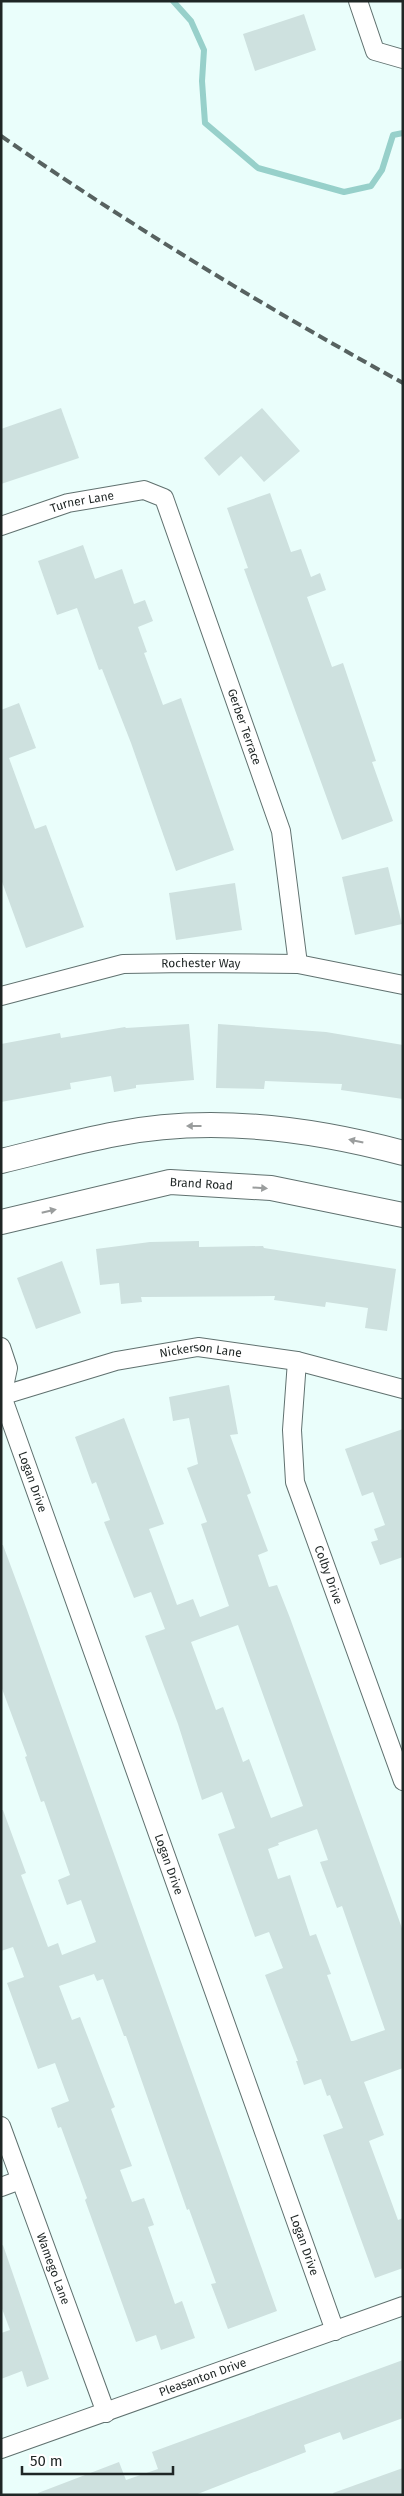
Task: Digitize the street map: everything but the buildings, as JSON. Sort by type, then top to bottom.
[{"type":"main road","points":[[1,1161],[117,1133],[187,1126],[272,1127],[357,1141],[403,1153]]},
{"type":"main road","name":"Brand Road","points":[[1,1222],[170,1182],[271,1188],[403,1215]]},
{"type":"street","points":[[358,1],[375,51],[403,59]]},
{"type":"street","name":"Turner Lane","points":[[1,526],[68,503],[144,490],[164,498]]},
{"type":"street","name":"Gerber Terrace","points":[[164,498],[281,830],[298,964]]},
{"type":"street","name":"Rochester Way","points":[[1,996],[123,964],[298,964],[403,986]]},
{"type":"street","points":[[1,1347],[8,1368],[2,1396]]},
{"type":"street","name":"Nickerson Lane","points":[[2,1396],[116,1361],[198,1348],[297,1361],[403,1389]]},
{"type":"street","name":"Colby Drive","points":[[297,1361],[292,1430],[295,1482],[403,1781]]},
{"type":"street","name":"Logan Drive","points":[[2,1396],[335,2331]]},
{"type":"street","name":"Wamego Lane","points":[[1,2126],[106,2412]]},
{"type":"street","points":[[1,2187],[20,2180]]},
{"type":"street","name":"Pleasanton Drive","points":[[1,2449],[403,2306]]},
{"type":"waterway","points":[[173,1],[191,21],[204,50],[202,81],[205,123],[258,168],[344,192],[371,186],[382,170],[393,135],[403,133]]},
{"type":"railway","points":[[1,136],[99,202],[199,265],[403,383]]}]
